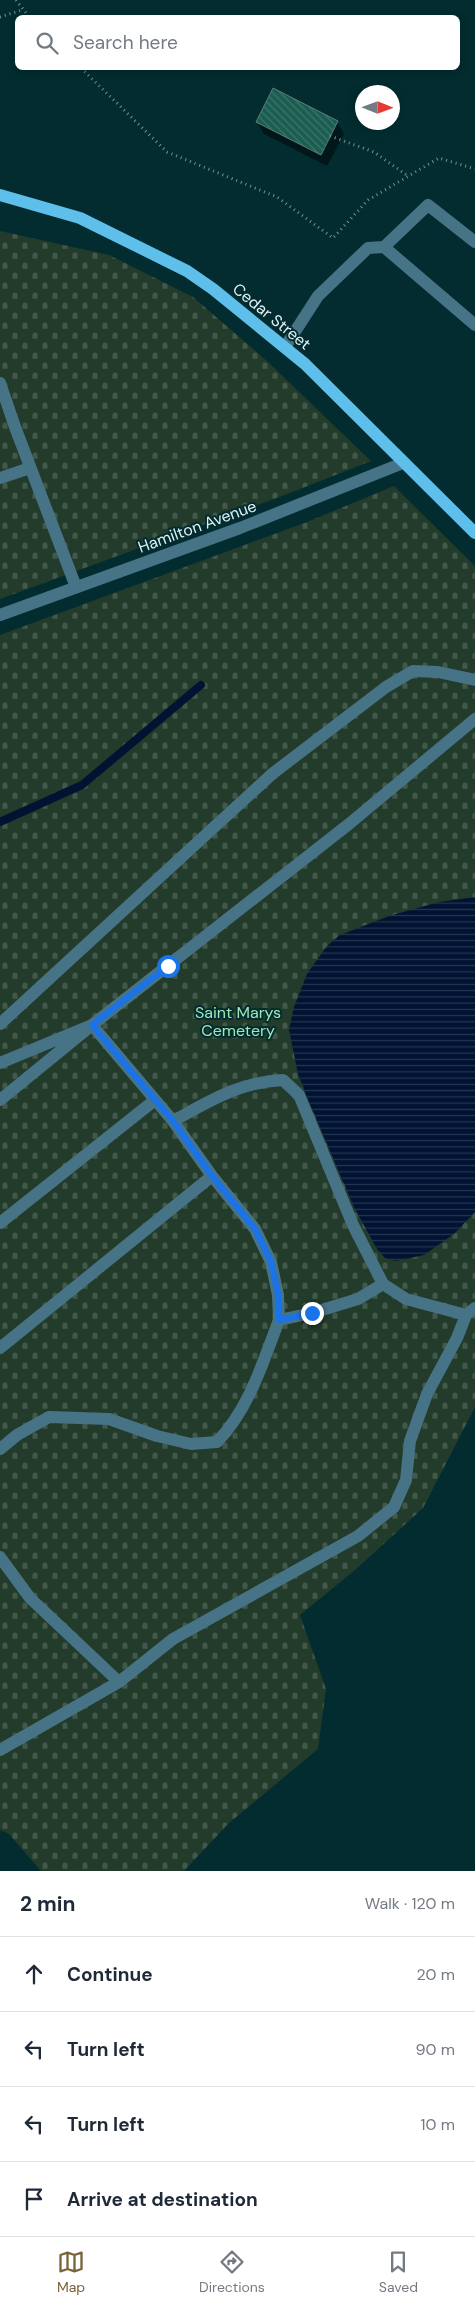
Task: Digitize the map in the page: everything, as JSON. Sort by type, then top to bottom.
[{"type":"main road","name":"Cedar Street","points":[[0,195],[80,218],[187,271],[239,309],[304,364],[475,533]]},
{"type":"street","points":[[285,347],[318,296],[368,248],[384,247],[428,205],[475,242]]},
{"type":"street","points":[[384,247],[475,325]]},
{"type":"street","points":[[0,383],[30,468],[76,587]]},
{"type":"street","name":"Hamilton Avenue","points":[[0,615],[240,528],[404,463]]},
{"type":"street","points":[[0,478],[30,468]]},
{"type":"street","points":[[0,1024],[272,774],[386,687],[413,671],[438,672],[475,680]]},
{"type":"street","points":[[0,1100],[92,1025],[349,824],[475,719]]},
{"type":"street","points":[[0,1063],[92,1025]]},
{"type":"street","points":[[0,1450],[17,1434],[49,1416],[109,1419],[157,1436],[191,1444],[217,1442],[231,1428],[258,1376],[279,1320],[278,1294],[271,1262],[255,1229],[212,1176],[173,1121],[92,1025]]},
{"type":"street","points":[[0,1750],[119,1682],[173,1640],[358,1536],[394,1507],[406,1480],[410,1441],[428,1394],[471,1312],[406,1299],[383,1284],[352,1225],[299,1095],[283,1080],[260,1081],[224,1094],[173,1121]]},
{"type":"street","points":[[0,1223],[155,1100]]},
{"type":"street","points":[[0,1348],[212,1176]]},
{"type":"street","points":[[279,1320],[358,1300],[383,1284]]},
{"type":"street","points":[[0,1557],[30,1598],[119,1682]]},
{"type":"path","points":[[16,0],[27,15]]},
{"type":"path","points":[[0,17],[22,10]]},
{"type":"path","points":[[83,70],[167,152],[277,197],[333,238],[368,200],[439,158],[475,169]]},
{"type":"path","points":[[330,136],[374,152],[408,176]]},
{"type":"green space","points":[[0,231],[109,255],[193,297],[268,362],[371,461],[290,493],[0,599]]},
{"type":"green space","name":"Saint Marys Cemetery","points":[[394,486],[475,566],[475,1407],[423,1508],[355,1570],[300,1615],[326,1689],[318,1749],[229,1823],[184,1871],[41,1871],[9,1834],[0,1830],[0,635],[307,522]]},
{"type":"water","points":[[475,897],[475,1212],[454,1234],[424,1255],[396,1261],[385,1258],[377,1249],[354,1207],[298,1074],[289,1030],[294,1007],[307,974],[327,946],[340,935],[389,916],[439,902]]},
{"type":"building","points":[[273,88],[338,121],[321,155],[256,122]]},
{"type":"waterway","points":[[0,822],[82,785],[201,685]]},
{"type":"route","points":[[168,966],[92,1025],[173,1121],[212,1176],[255,1229],[271,1262],[278,1294],[279,1320],[312,1313]]}]
